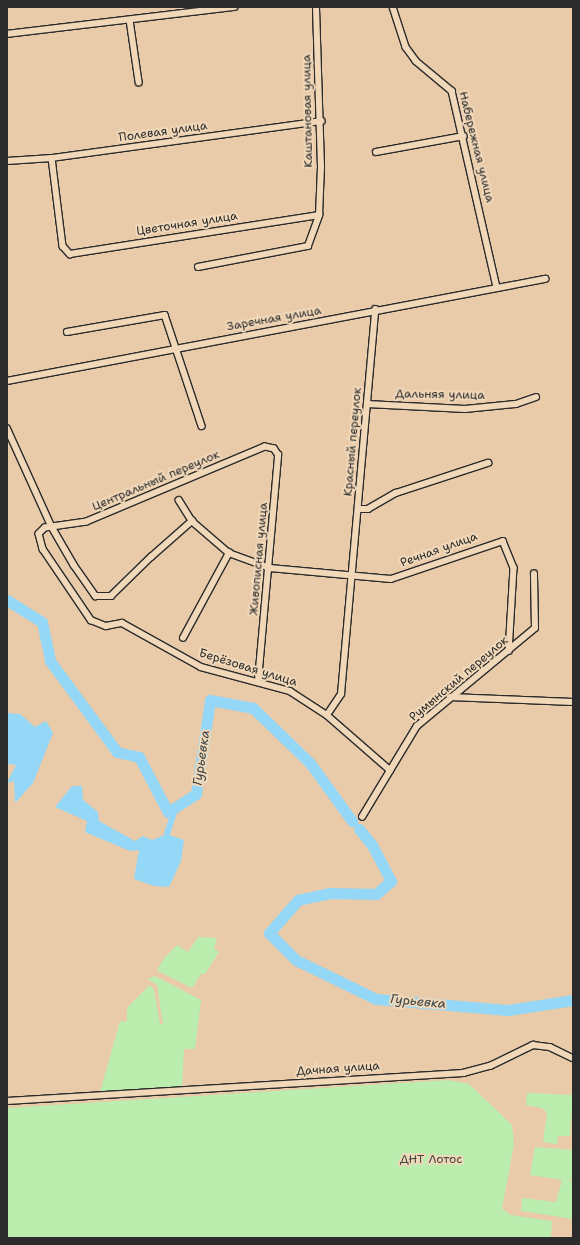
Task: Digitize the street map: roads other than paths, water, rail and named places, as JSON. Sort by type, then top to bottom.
[{"type":"street","points":[[7,34],[234,7]]},
{"type":"street","name":"Каштановая улица","points":[[198,267],[308,246],[318,215],[321,121],[316,7]]},
{"type":"street","name":"Набережная улица","points":[[393,7],[406,47],[416,61],[452,91],[464,136],[497,288]]},
{"type":"street","points":[[130,20],[139,82]]},
{"type":"street","name":"Полевая улица","points":[[7,161],[52,158],[321,121]]},
{"type":"street","points":[[376,152],[464,136]]},
{"type":"street","name":"Цветочная улица","points":[[52,158],[63,246],[70,254],[80,254],[318,215]]},
{"type":"street","name":"Заречная улица","points":[[7,381],[375,310],[545,279]]},
{"type":"street","name":"Красный переулок","points":[[327,715],[341,694],[375,310]]},
{"type":"street","points":[[67,332],[165,315],[202,426]]},
{"type":"street","name":"Дальняя улица","points":[[367,404],[465,409],[516,404],[536,397]]},
{"type":"street","points":[[7,428],[52,527],[74,565],[96,596],[111,596],[151,556],[192,521]]},
{"type":"street","name":"Центральный переулок","points":[[52,527],[87,522],[265,447]]},
{"type":"street","name":"Живописная улица","points":[[258,681],[270,568],[278,455],[274,449],[265,447]]},
{"type":"street","points":[[358,509],[368,509],[396,493],[488,463]]},
{"type":"street","points":[[179,500],[192,521],[229,553],[270,568]]},
{"type":"street","name":"Берёзовая улица","points":[[52,527],[42,530],[40,543],[91,620],[106,626],[122,623],[201,667],[258,681],[290,691],[327,715],[390,770]]},
{"type":"street","name":"Речная улица","points":[[270,568],[391,579],[503,542],[510,553],[514,568],[509,651]]},
{"type":"street","points":[[183,638],[229,553]]},
{"type":"street","name":"Румынский переулок","points":[[362,817],[417,726],[450,697],[509,651],[535,628],[534,574]]},
{"type":"street","points":[[450,697],[573,702]]},
{"type":"street","name":"Дачная улица","points":[[7,1101],[95,1094],[463,1073],[490,1066],[533,1045],[550,1047],[573,1058]]},
{"type":"water","points":[[7,713],[20,714],[35,727],[46,721],[53,733],[33,783],[15,803],[14,781],[7,783],[16,765],[7,764]]},
{"type":"water","points":[[72,786],[82,786],[83,800],[98,812],[99,821],[135,841],[143,836],[152,840],[167,834],[184,840],[181,861],[169,887],[154,886],[134,879],[139,850],[130,851],[85,832],[87,821],[55,807]]},
{"type":"waterway","name":"Гурьевка","points":[[7,600],[42,622],[50,661],[117,752],[139,757],[168,812],[196,794],[210,700],[253,708],[310,763],[352,821]]},
{"type":"waterway","points":[[167,834],[176,807]]},
{"type":"waterway","name":"Гурьевка","points":[[359,829],[372,845],[391,881],[376,894],[330,893],[298,900],[269,933],[296,960],[376,999],[508,1010],[573,1000]]},
{"type":"park label","name":"ДНТ Лотос","points":[[431,1160]]}]
